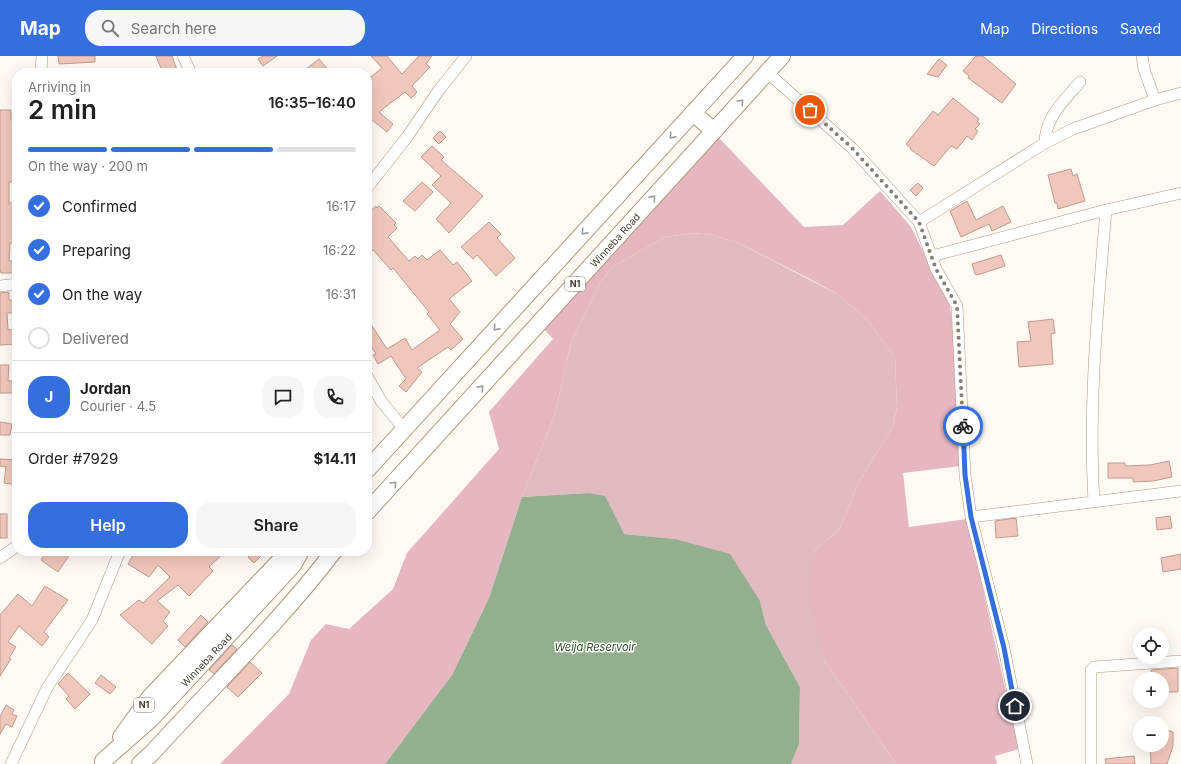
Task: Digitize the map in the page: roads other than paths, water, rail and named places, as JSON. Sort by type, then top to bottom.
[{"type":"highway","points":[[372,465],[745,56]]},
{"type":"highway","name":"Winneba Road","points":[[372,507],[782,56]]},
{"type":"highway","points":[[693,113],[714,131]]},
{"type":"highway","name":"Winneba Road","points":[[101,762],[150,697],[284,556]]},
{"type":"highway","name":"Winneba Road","points":[[101,762],[290,556]]},
{"type":"highway","name":"Winneba Road","points":[[101,762],[152,719],[293,565],[298,556]]},
{"type":"highway","name":"Winneba Road","points":[[136,764],[241,647],[326,556]]},
{"type":"highway","points":[[140,764],[272,625],[330,556]]},
{"type":"highway","points":[[145,764],[157,756],[252,657],[315,586],[334,556]]},
{"type":"street","points":[[41,68],[42,56]]},
{"type":"street","points":[[183,56],[189,68]]},
{"type":"street","points":[[372,181],[466,56]]},
{"type":"street","points":[[1142,56],[1144,70],[1155,100]]},
{"type":"street","points":[[768,73],[852,148],[919,222],[936,269],[957,306],[965,475],[971,517],[1004,648],[1027,764]]},
{"type":"street","points":[[1045,143],[1045,132],[1051,117],[1080,82]]},
{"type":"street","points":[[919,222],[1045,143],[1073,129],[1155,100],[1181,93]]},
{"type":"street","points":[[932,256],[1106,210],[1181,193]]},
{"type":"street","points":[[1094,501],[1091,450],[1095,332],[1106,210]]},
{"type":"street","points":[[0,286],[12,285]]},
{"type":"street","points":[[372,385],[381,401],[404,430]]},
{"type":"street","points":[[971,517],[1181,491]]},
{"type":"street","points":[[0,558],[12,550]]},
{"type":"street","points":[[11,764],[47,688],[92,620],[101,602],[118,556]]},
{"type":"street","points":[[1091,764],[1091,670],[1094,667],[1119,664],[1181,661]]},
{"type":"water","name":"Weija Reservoir","points":[[589,493],[605,496],[624,534],[675,539],[730,554],[760,601],[766,625],[800,687],[799,744],[791,764],[385,764],[452,675],[489,598],[522,497]]}]
